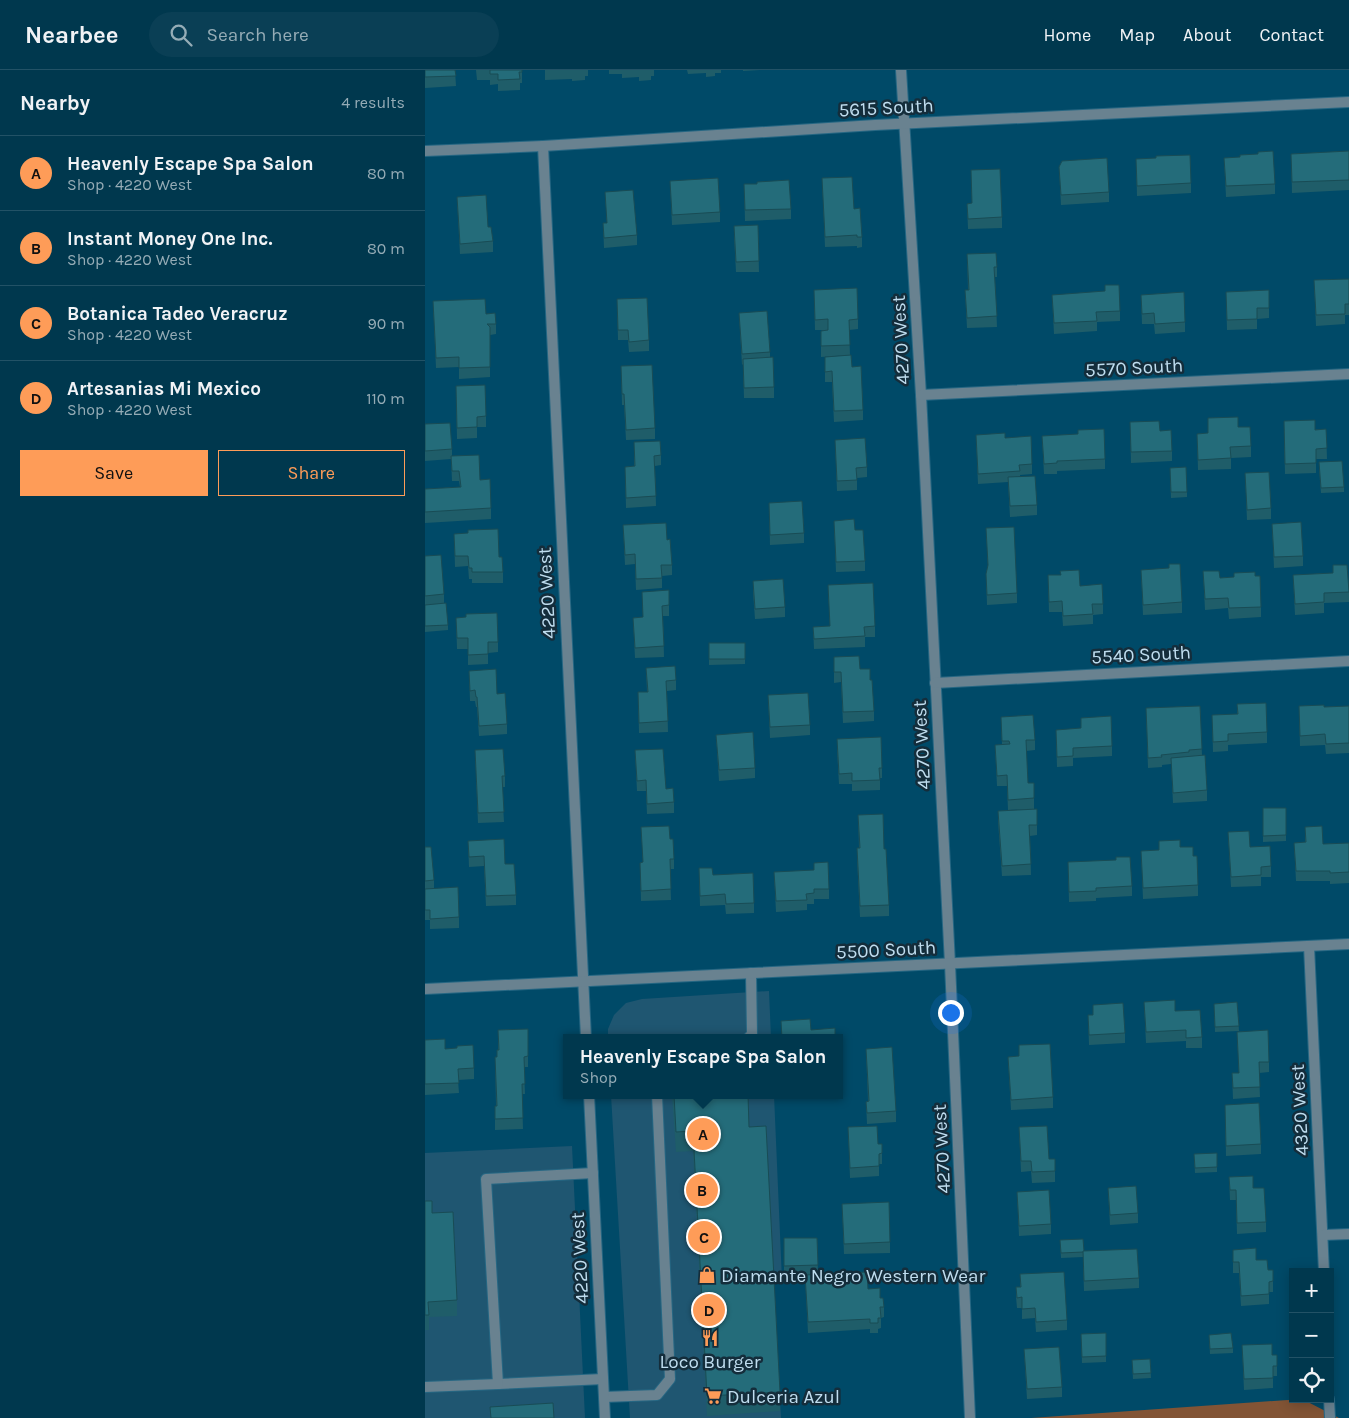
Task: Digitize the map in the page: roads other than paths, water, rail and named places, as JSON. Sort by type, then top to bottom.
[{"type":"street","name":"4270 West","points":[[901,70],[921,396],[951,964],[970,1418]]},
{"type":"street","name":"5615 South","points":[[425,151],[543,146],[904,124],[1349,102]]},
{"type":"street","name":"4220 West","points":[[543,146],[586,1034]]},
{"type":"street","name":"5570 South","points":[[921,396],[1349,374]]},
{"type":"street","name":"5540 South","points":[[935,683],[1349,661]]},
{"type":"street","name":"5500 South","points":[[425,989],[1349,944]]},
{"type":"street","name":"4320 West","points":[[1309,946],[1324,1268]]},
{"type":"street","points":[[751,973],[752,1034]]},
{"type":"street","name":"4220 West","points":[[589,1099],[605,1418]]},
{"type":"street","points":[[604,1397],[657,1395],[670,1378],[657,1099]]},
{"type":"street","points":[[498,1384],[487,1178],[593,1173]]},
{"type":"street","points":[[1323,1235],[1349,1234]]},
{"type":"street","points":[[425,1388],[603,1379]]},
{"type":"street","points":[[1329,1403],[1330,1418]]},
{"type":"place","name":"Heavenly Escape Spa Salon","points":[[703,1134]]},
{"type":"place","name":"Instant Money One Inc.","points":[[702,1190]]},
{"type":"place","name":"Botanica Tadeo Veracruz","points":[[704,1237]]},
{"type":"place","name":"Diamante Negro Western Wear","points":[[707,1275]]},
{"type":"place","name":"Artesanias Mi Mexico","points":[[709,1310]]},
{"type":"place","name":"Loco Burger","points":[[710,1338]]},
{"type":"place","name":"Dulceria Azul","points":[[713,1396]]}]
